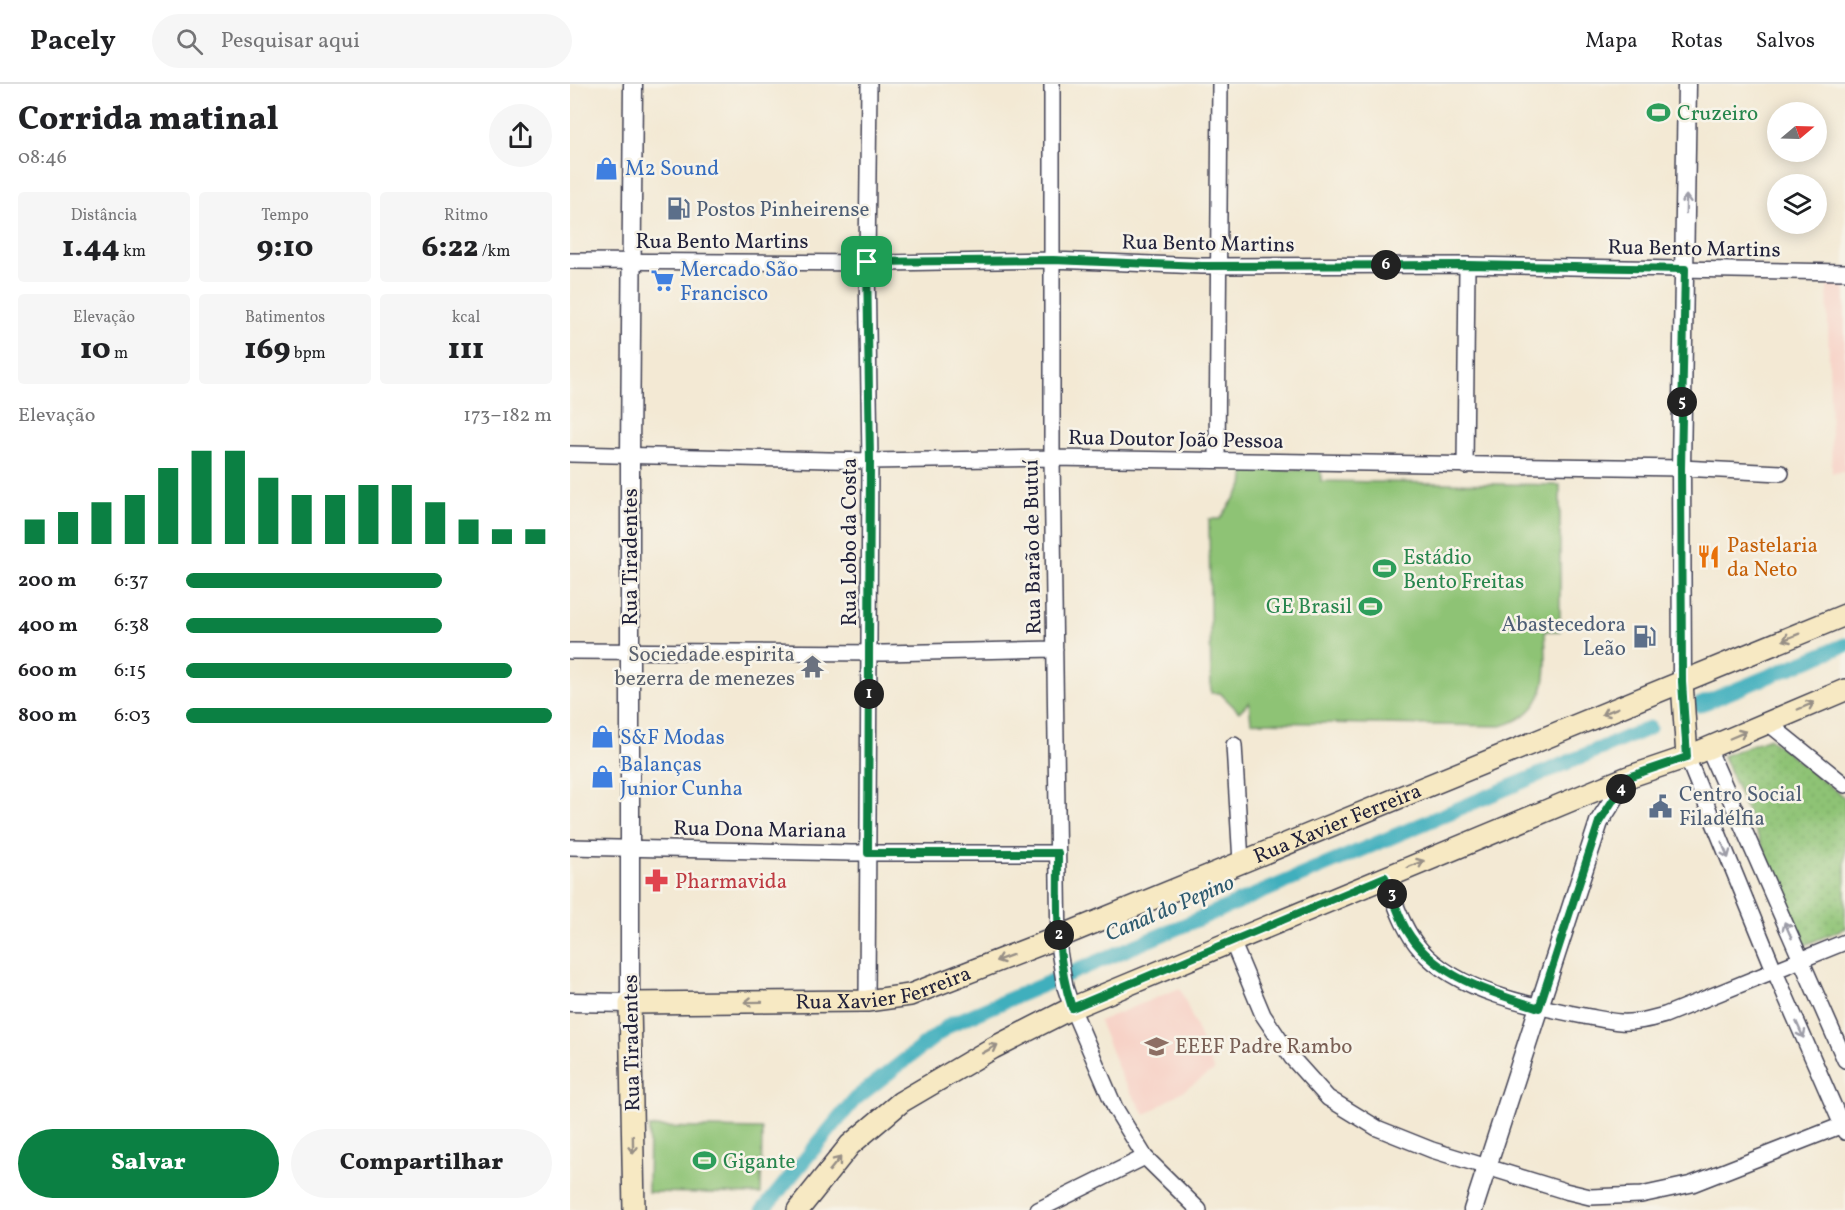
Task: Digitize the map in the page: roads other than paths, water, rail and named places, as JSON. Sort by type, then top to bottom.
[{"type":"main road","name":"Rua Xavier Ferreira","points":[[630,1003],[867,1001],[910,995],[1059,944],[1241,862],[1845,615]]},
{"type":"main road","points":[[1682,682],[1687,757]]},
{"type":"main road","points":[[798,1210],[850,1145],[901,1102],[993,1048],[1072,1008],[1572,800],[1628,777],[1687,757],[1845,690]]},
{"type":"main road","points":[[1685,728],[1708,748]]},
{"type":"main road","name":"Rua Tiradentes","points":[[630,1003],[634,1210]]},
{"type":"street","name":"Rua Tiradentes","points":[[630,1003],[633,84]]},
{"type":"street","name":"Rua Lobo da Costa","points":[[867,1001],[870,461],[867,262],[869,84]]},
{"type":"street","name":"Rua Barão de Butuí","points":[[1052,84],[1054,649],[1059,944],[1065,987],[1072,1008],[1115,1108],[1145,1157],[1199,1210]]},
{"type":"street","points":[[1217,460],[1220,84]]},
{"type":"street","points":[[1682,682],[1681,468],[1687,84]]},
{"type":"street","name":"Rua Bento Martins","points":[[570,261],[1053,260],[1219,266],[1467,265],[1845,272]]},
{"type":"street","points":[[1466,466],[1467,265]]},
{"type":"street","name":"Rua Doutor João Pessoa","points":[[570,454],[870,461],[1053,458],[1217,460],[1681,468],[1781,473]]},
{"type":"street","points":[[570,651],[869,653],[1054,649]]},
{"type":"street","points":[[1768,723],[1845,785]]},
{"type":"street","points":[[1234,745],[1241,862]]},
{"type":"street","points":[[1708,748],[1845,1060]]},
{"type":"street","points":[[1232,941],[1263,1015],[1292,1058],[1328,1098],[1377,1128],[1432,1150],[1486,1167],[1590,1197],[1641,1195],[1692,1184],[1844,1127],[1775,972],[1687,757]]},
{"type":"street","points":[[1473,1210],[1599,822],[1628,777]]},
{"type":"street","points":[[1572,800],[1587,800],[1595,807],[1599,822]]},
{"type":"street","name":"Rua Dona Mariana","points":[[570,847],[868,853],[1058,853]]},
{"type":"street","points":[[1385,877],[1405,927],[1421,951],[1443,969],[1475,986],[1539,1008],[1620,1022],[1665,1015],[1845,942]]},
{"type":"street","name":"Rua Xavier Ferreira","points":[[570,1002],[630,1003]]},
{"type":"street","points":[[1038,1210],[1145,1157]]},
{"type":"waterway","name":"Canal do Pepino","points":[[1699,705],[1845,645]]},
{"type":"waterway","name":"Canal do Pepino","points":[[763,1210],[855,1099],[951,1024],[1649,728]]},
{"type":"place","name":"Cruzeiro","points":[[1659,113]]},
{"type":"place","name":"M2 Sound","points":[[607,168]]},
{"type":"place","name":"Postos Pinheirense","points":[[678,209]]},
{"type":"place","name":"Mercado São Francisco","points":[[662,281]]},
{"type":"place","name":"Pastelaria da Neto","points":[[1709,557]]},
{"type":"place","name":"Estádio Bento Freitas","points":[[1385,569]]},
{"type":"place","name":"GE Brasil","points":[[1370,606]]},
{"type":"place","name":"Abastecedora Leão","points":[[1644,636]]},
{"type":"place","name":"Sociedade espirita bezerra de menezes","points":[[813,666]]},
{"type":"place","name":"S&F Modas","points":[[602,737]]},
{"type":"place","name":"Balanças Junior Cunha","points":[[602,776]]},
{"type":"place","name":"Centro Social Filadélfia","points":[[1661,806]]},
{"type":"place","name":"Pharmavida","points":[[657,881]]},
{"type":"place","name":"EEEF Padre Rambo","points":[[1157,1046]]},
{"type":"place","name":"Gigante","points":[[705,1161]]}]
